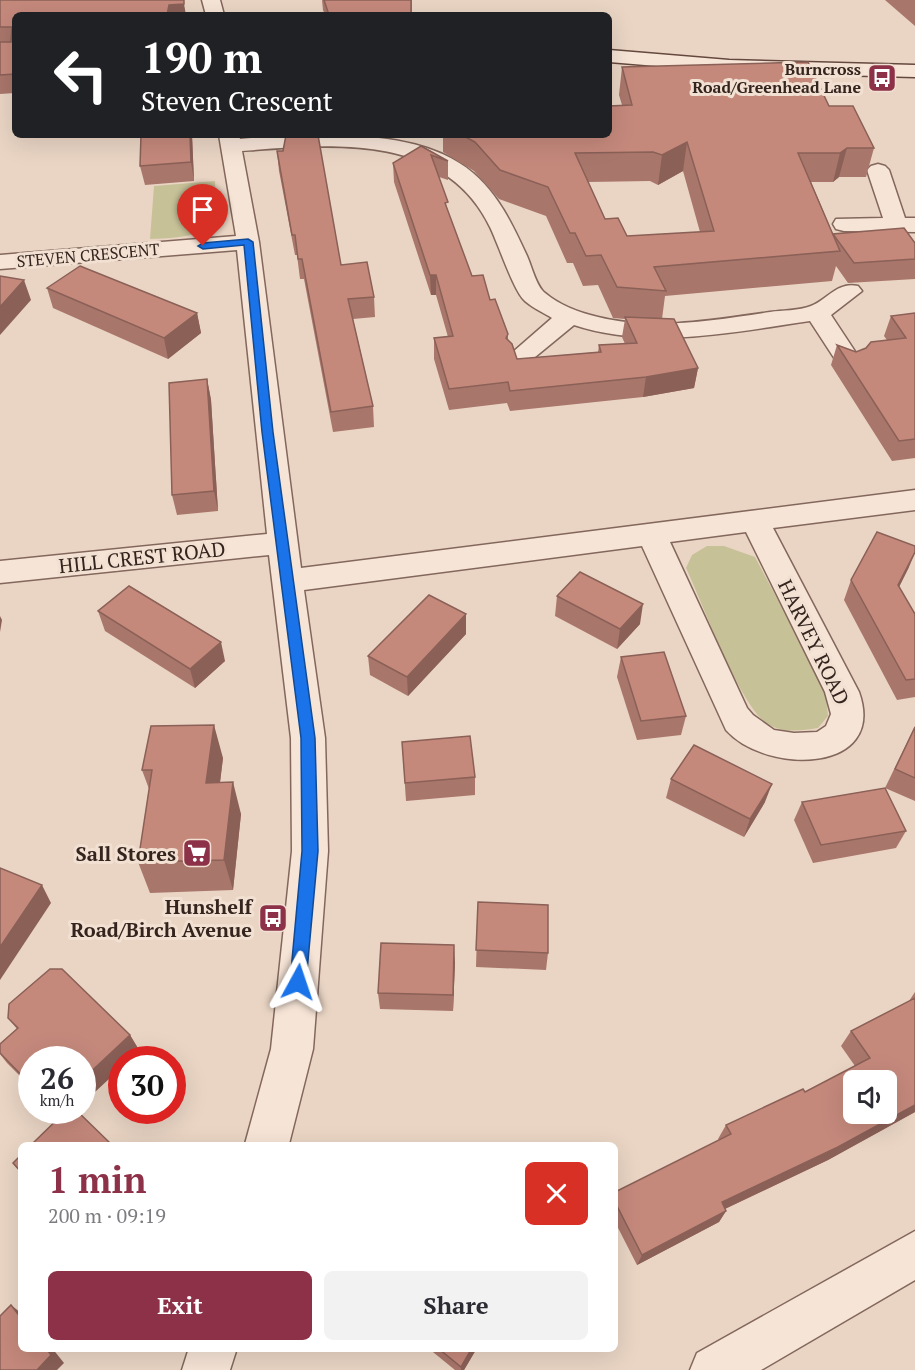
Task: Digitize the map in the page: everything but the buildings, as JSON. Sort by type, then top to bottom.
[{"type":"street","points":[[612,57],[729,66],[915,71]]},
{"type":"street","points":[[268,1142],[292,1049],[310,851],[308,738],[268,432],[248,242],[230,140],[321,139],[414,142],[462,173],[487,200],[533,296],[546,306],[602,327],[639,330],[693,327],[818,313],[850,291]]},
{"type":"street","points":[[844,224],[905,225],[878,170]]},
{"type":"street","name":"STEVEN CRESCENT","points":[[0,262],[248,242]]},
{"type":"street","points":[[818,313],[849,362]]},
{"type":"street","points":[[520,357],[570,316]]},
{"type":"street","points":[[289,581],[915,500]]},
{"type":"street","name":"HARVEY ROAD","points":[[652,534],[734,716],[745,729],[770,743],[798,747],[824,745],[843,731],[848,713],[842,692],[755,521]]},
{"type":"street","name":"HILL CREST ROAD","points":[[0,572],[284,543]]},
{"type":"street","points":[[714,1370],[915,1254]]},
{"type":"street","points":[[206,1370],[212,1352]]},
{"type":"shaded area","points":[[215,181],[216,211],[211,223],[205,229],[187,236],[150,239],[154,186]]},
{"type":"shaded area","points":[[707,546],[724,546],[755,557],[825,689],[828,716],[818,728],[783,730],[776,728],[764,721],[743,693],[686,568],[692,555]]},
{"type":"place","name":"Burncross Road/Greenhead Lane","points":[[882,78]]},
{"type":"place","name":"Sall Stores","points":[[197,853]]},
{"type":"place","name":"Hunshelf Road/Birch Avenue","points":[[273,918]]},
{"type":"route","points":[[203,246],[248,242],[268,432],[308,738],[310,851],[298,982]]}]
